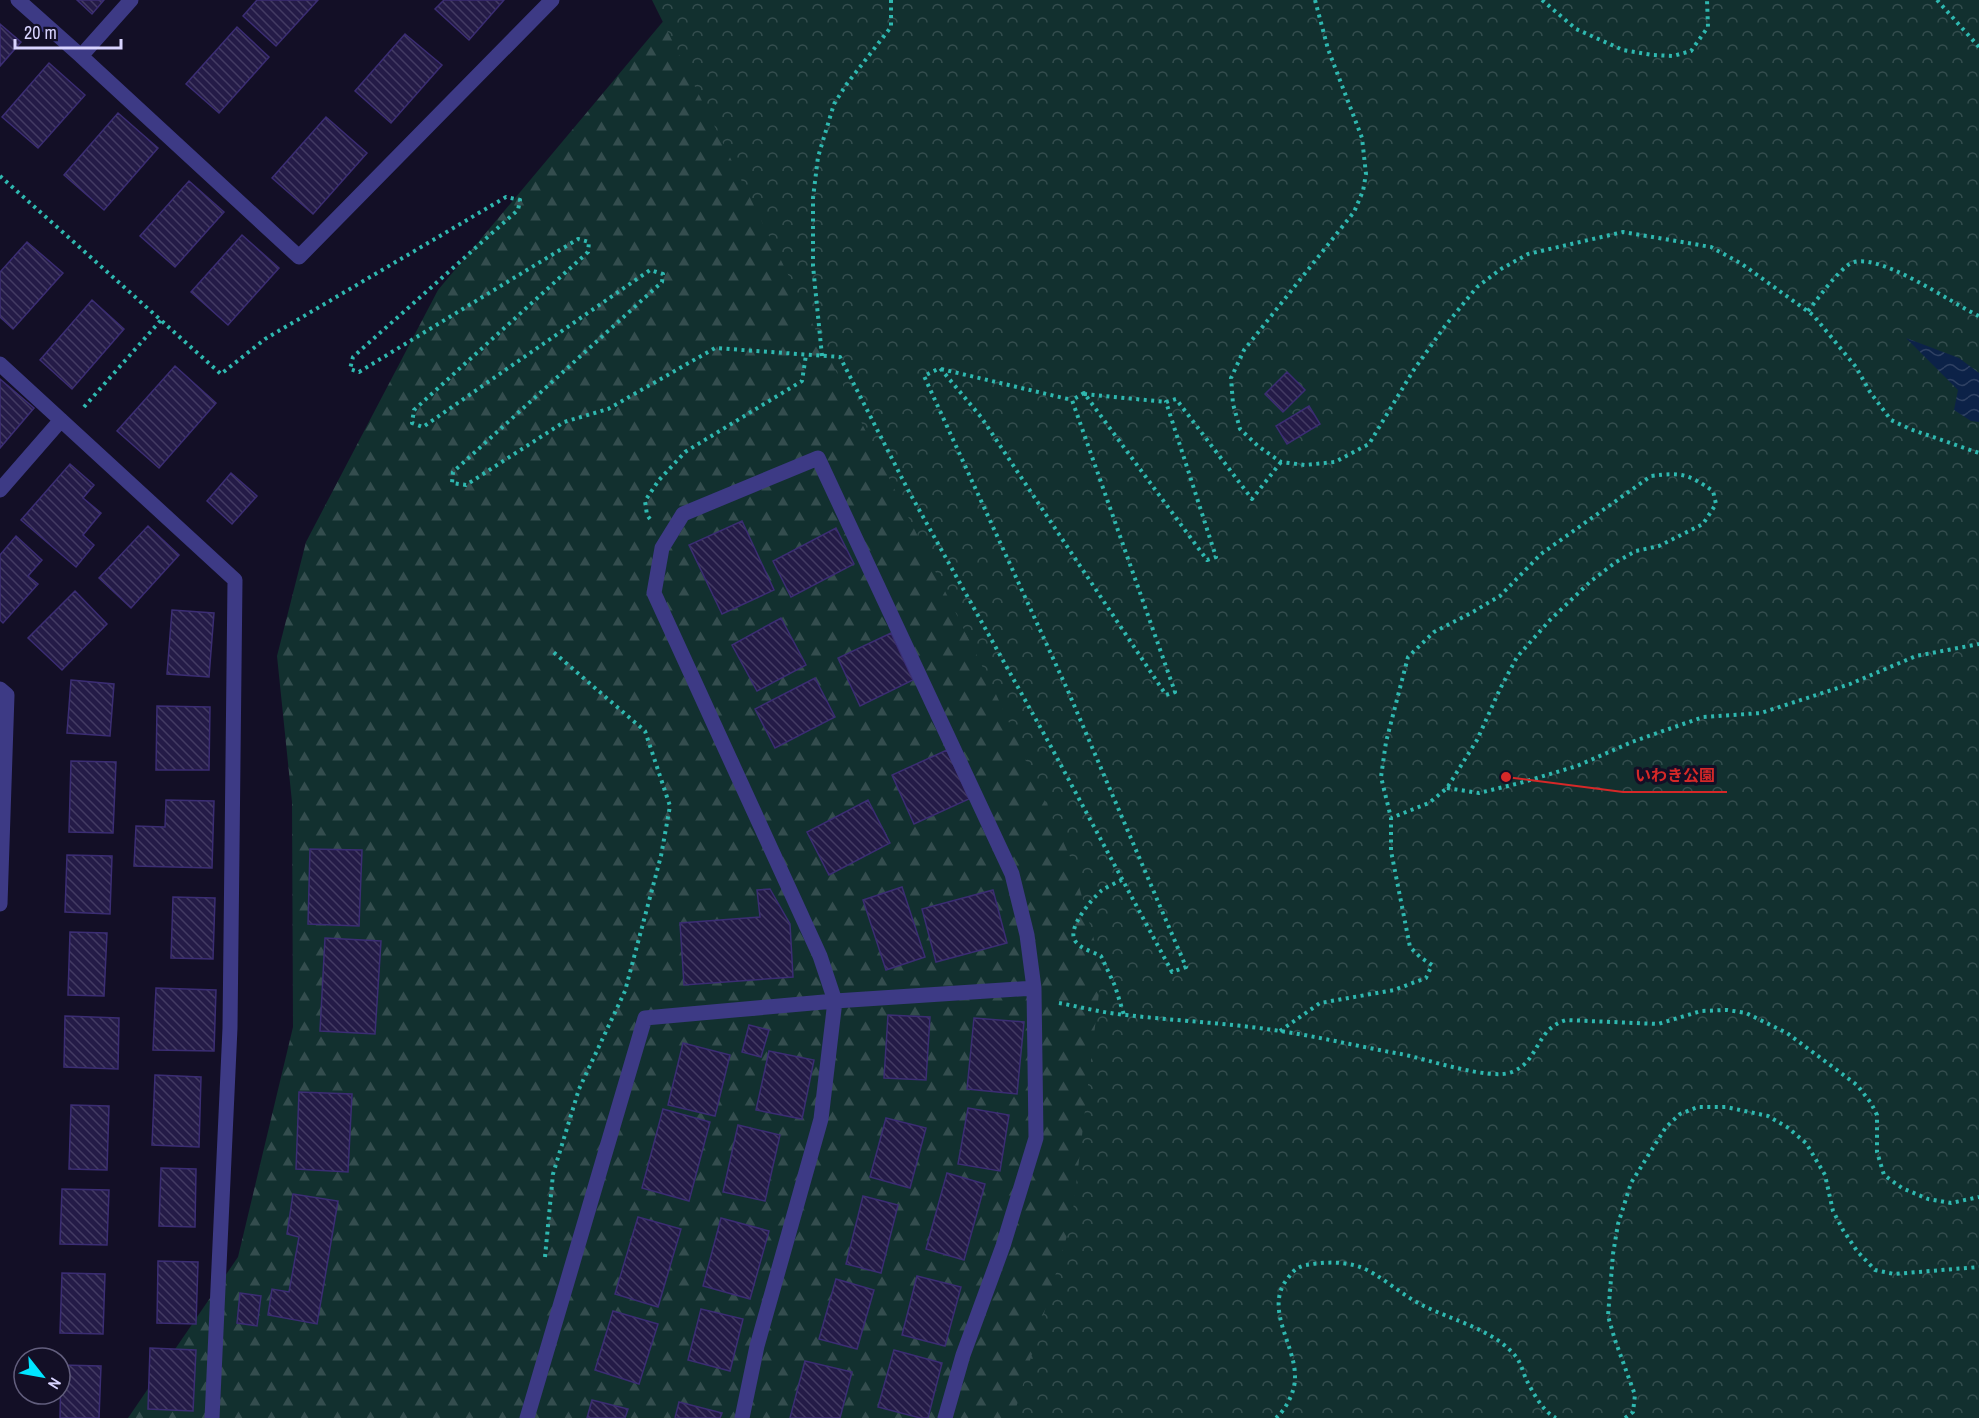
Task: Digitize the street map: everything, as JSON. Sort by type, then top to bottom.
[{"type":"street","points":[[18,0],[299,257],[552,0]]},
{"type":"street","points":[[81,56],[131,0]]},
{"type":"street","points":[[0,364],[235,580],[230,1028],[213,1418]]},
{"type":"street","points":[[0,490],[64,423]]},
{"type":"street","points":[[742,1418],[757,1346],[821,1119],[835,1001],[820,956],[654,593],[662,548],[683,514],[818,458],[1012,874],[1027,935],[1034,993],[1036,1138],[1003,1246],[963,1355],[945,1418]]},
{"type":"street","points":[[0,689],[7,695],[0,904]]},
{"type":"street","points":[[527,1418],[645,1018],[835,1001],[1034,993]]},
{"type":"path","points":[[822,356],[813,266],[813,198],[818,157],[834,104],[891,27],[891,0]]},
{"type":"path","points":[[1315,0],[1328,49],[1362,138],[1366,174],[1363,191],[1354,212],[1244,350],[1232,378],[1233,404],[1240,429],[1258,446],[1281,462],[1305,465],[1335,462],[1369,444],[1413,371],[1477,287],[1501,269],[1528,254],[1566,243],[1623,232],[1711,247],[1743,264],[1808,311],[1856,367],[1870,392],[1891,420],[1979,453]]},
{"type":"path","points":[[1542,0],[1576,29],[1623,50],[1673,56],[1691,51],[1708,27],[1707,0]]},
{"type":"path","points":[[1937,0],[1979,47]]},
{"type":"path","points":[[0,176],[221,374],[265,339],[506,197],[520,200],[518,210],[353,357],[350,369],[358,372],[578,239],[589,242],[588,252],[414,410],[412,423],[423,427],[650,270],[663,274],[663,282],[453,471],[452,483],[466,485],[564,422],[608,409],[715,348],[840,357],[907,488],[1049,743],[1172,972],[1186,967],[1068,691],[924,376],[940,368],[1072,400],[1084,393],[1166,402],[1176,399],[1252,499],[1281,462]]},
{"type":"path","points":[[1808,311],[1850,263],[1861,261],[1886,266],[1979,316]]},
{"type":"path","points":[[64,423],[160,320]]},
{"type":"path","points":[[668,538],[647,515],[645,501],[659,480],[685,452],[802,381],[806,355]]},
{"type":"path","points":[[940,368],[981,417],[1166,695],[1175,692],[1072,400]]},
{"type":"path","points":[[1084,393],[1207,560],[1216,557],[1166,402]]},
{"type":"path","points":[[1280,1031],[1320,1003],[1394,990],[1426,978],[1432,965],[1410,947],[1391,851],[1391,819],[1381,777],[1386,742],[1408,657],[1434,632],[1500,596],[1541,554],[1651,476],[1685,474],[1713,492],[1716,504],[1703,524],[1659,546],[1636,551],[1616,562],[1550,620],[1517,657],[1500,688],[1477,740],[1447,788],[1429,802],[1391,819]]},
{"type":"path","points":[[1447,788],[1479,793],[1520,783],[1577,766],[1682,723],[1703,717],[1761,712],[1850,684],[1916,656],[1979,644]]},
{"type":"path","points":[[544,1266],[553,1174],[579,1089],[625,991],[661,856],[670,806],[645,731],[551,650]]},
{"type":"path","points":[[1122,880],[1101,891],[1077,921],[1072,933],[1075,941],[1101,956],[1115,986],[1124,1015]]},
{"type":"path","points":[[1034,993],[1124,1015],[1280,1031],[1487,1074],[1512,1073],[1525,1064],[1554,1024],[1566,1020],[1658,1024],[1701,1011],[1727,1010],[1746,1013],[1787,1033],[1857,1085],[1877,1115],[1877,1152],[1884,1175],[1902,1188],[1928,1199],[1951,1203],[1979,1197]]},
{"type":"path","points":[[1625,1418],[1632,1412],[1635,1395],[1614,1341],[1608,1316],[1618,1224],[1631,1183],[1665,1127],[1680,1114],[1698,1107],[1726,1107],[1768,1116],[1786,1126],[1806,1143],[1825,1175],[1833,1211],[1843,1230],[1857,1251],[1875,1270],[1894,1274],[1979,1267]]},
{"type":"path","points":[[1276,1418],[1285,1410],[1295,1378],[1290,1345],[1278,1314],[1279,1296],[1286,1280],[1298,1266],[1340,1263],[1361,1267],[1422,1305],[1454,1318],[1504,1345],[1517,1359],[1539,1400],[1550,1415],[1556,1418]]},
{"type":"green space","points":[[652,0],[1979,0],[1979,1418],[1013,1418],[1072,1219],[1102,968],[1072,861],[995,692]]},
{"type":"green space","points":[[681,0],[1979,0],[1979,1418],[128,1418],[238,1257],[293,1027],[292,802],[277,656],[306,542],[438,290]]},
{"type":"water","points":[[1906,338],[1959,358],[1979,373],[1979,422],[1971,421],[1954,410],[1958,390]]},
{"type":"building","points":[[77,0],[104,0],[92,14]]},
{"type":"building","points":[[257,0],[318,0],[276,46],[243,16]]},
{"type":"building","points":[[444,0],[504,0],[469,40],[435,9]]},
{"type":"building","points":[[0,24],[21,42],[0,66]]},
{"type":"building","points":[[237,27],[269,57],[219,113],[186,84]]},
{"type":"building","points":[[405,34],[442,65],[391,123],[355,91]]},
{"type":"building","points":[[49,63],[85,95],[38,148],[2,117]]},
{"type":"building","points":[[118,113],[158,148],[104,210],[64,175]]},
{"type":"building","points":[[326,117],[367,153],[313,214],[272,178]]},
{"type":"building","points":[[189,181],[224,212],[175,267],[140,236]]},
{"type":"building","points":[[242,235],[279,268],[228,325],[191,292]]},
{"type":"building","points":[[27,242],[63,273],[13,329],[0,317],[0,272]]},
{"type":"building","points":[[92,300],[124,329],[72,389],[40,360]]},
{"type":"building","points":[[175,366],[216,403],[159,468],[117,431]]},
{"type":"building","points":[[1287,372],[1305,390],[1283,412],[1265,394]]},
{"type":"building","points":[[0,379],[34,408],[0,448]]},
{"type":"building","points":[[1309,406],[1320,424],[1287,444],[1276,426]]},
{"type":"building","points":[[70,464],[94,485],[83,498],[101,513],[83,535],[94,545],[76,567],[21,520]]},
{"type":"building","points":[[231,473],[257,496],[232,524],[207,501]]},
{"type":"building","points":[[742,521],[774,590],[722,614],[689,545]]},
{"type":"building","points":[[148,526],[179,555],[131,608],[99,578]]},
{"type":"building","points":[[836,528],[854,564],[791,597],[773,561]]},
{"type":"building","points":[[16,536],[42,560],[28,576],[38,584],[3,623],[0,620],[0,555]]},
{"type":"building","points":[[75,591],[107,624],[62,670],[28,638]]},
{"type":"building","points":[[172,610],[214,613],[209,677],[167,674]]},
{"type":"building","points":[[781,618],[806,665],[757,691],[732,645]]},
{"type":"building","points":[[891,633],[913,680],[860,706],[838,658]]},
{"type":"building","points":[[815,678],[835,717],[775,748],[755,709]]},
{"type":"building","points":[[71,680],[114,684],[110,736],[67,733]]},
{"type":"building","points":[[157,706],[210,707],[209,770],[156,770]]},
{"type":"building","points":[[947,750],[969,799],[914,824],[892,775]]},
{"type":"building","points":[[71,761],[116,762],[113,833],[69,832]]},
{"type":"building","points":[[166,800],[214,801],[212,868],[134,866],[136,826],[165,827]]},
{"type":"building","points":[[868,800],[890,843],[829,875],[807,832]]},
{"type":"building","points":[[310,849],[362,850],[359,926],[308,924]]},
{"type":"building","points":[[67,855],[112,856],[110,914],[65,912]]},
{"type":"building","points":[[902,887],[925,957],[886,970],[863,900]]},
{"type":"building","points":[[770,889],[790,924],[793,977],[684,985],[680,923],[760,917],[757,890]]},
{"type":"building","points":[[993,890],[1007,943],[936,962],[922,909]]},
{"type":"building","points":[[173,897],[215,898],[213,959],[171,958]]},
{"type":"building","points":[[70,932],[107,933],[104,996],[68,995]]},
{"type":"building","points":[[325,938],[381,941],[375,1034],[320,1031]]},
{"type":"building","points":[[156,988],[216,990],[214,1051],[153,1050]]},
{"type":"building","points":[[888,1015],[930,1017],[926,1080],[884,1078]]},
{"type":"building","points":[[65,1016],[119,1018],[118,1069],[64,1067]]},
{"type":"building","points":[[974,1018],[1024,1022],[1017,1094],[967,1089]]},
{"type":"building","points":[[749,1025],[769,1030],[761,1057],[742,1052]]},
{"type":"building","points":[[683,1043],[730,1055],[715,1116],[668,1105]]},
{"type":"building","points":[[769,1051],[814,1060],[802,1119],[756,1110]]},
{"type":"building","points":[[155,1075],[201,1077],[199,1147],[152,1145]]},
{"type":"building","points":[[299,1092],[352,1094],[348,1172],[296,1169]]},
{"type":"building","points":[[71,1105],[109,1106],[107,1170],[69,1169]]},
{"type":"building","points":[[968,1108],[1009,1115],[1000,1171],[958,1164]]},
{"type":"building","points":[[663,1109],[710,1122],[689,1201],[642,1188]]},
{"type":"building","points":[[886,1118],[926,1128],[910,1188],[870,1177]]},
{"type":"building","points":[[738,1125],[780,1135],[765,1201],[723,1192]]},
{"type":"building","points":[[161,1168],[196,1169],[195,1227],[159,1226]]},
{"type":"building","points":[[947,1173],[985,1184],[964,1260],[926,1249]]},
{"type":"building","points":[[62,1189],[109,1190],[107,1245],[60,1244]]},
{"type":"building","points":[[293,1194],[338,1201],[317,1324],[268,1315],[272,1289],[289,1292],[299,1237],[287,1234]]},
{"type":"building","points":[[863,1196],[898,1205],[881,1273],[846,1264]]},
{"type":"building","points":[[638,1217],[681,1229],[658,1307],[615,1294]]},
{"type":"building","points":[[721,1218],[769,1231],[750,1299],[703,1286]]},
{"type":"building","points":[[158,1261],[198,1262],[196,1324],[157,1323]]},
{"type":"building","points":[[62,1273],[105,1274],[103,1334],[60,1333]]},
{"type":"building","points":[[917,1276],[961,1287],[945,1346],[902,1335]]},
{"type":"building","points":[[836,1279],[874,1290],[857,1349],[819,1339]]},
{"type":"building","points":[[240,1293],[261,1296],[257,1326],[237,1323]]},
{"type":"building","points":[[701,1309],[743,1319],[730,1371],[688,1360]]},
{"type":"building","points":[[613,1311],[658,1324],[639,1384],[595,1370]]},
{"type":"building","points":[[150,1348],[196,1350],[193,1411],[148,1409]]},
{"type":"building","points":[[894,1350],[942,1363],[928,1418],[878,1407]]},
{"type":"building","points":[[805,1361],[852,1372],[840,1418],[790,1418]]},
{"type":"building","points":[[72,1365],[101,1366],[99,1418],[60,1418],[60,1406],[72,1406]]},
{"type":"building","points":[[592,1400],[628,1409],[625,1418],[587,1418]]},
{"type":"building","points":[[679,1402],[722,1413],[720,1418],[675,1418]]},
{"type":"place","name":"いわき公園","points":[[1506,777]]}]
